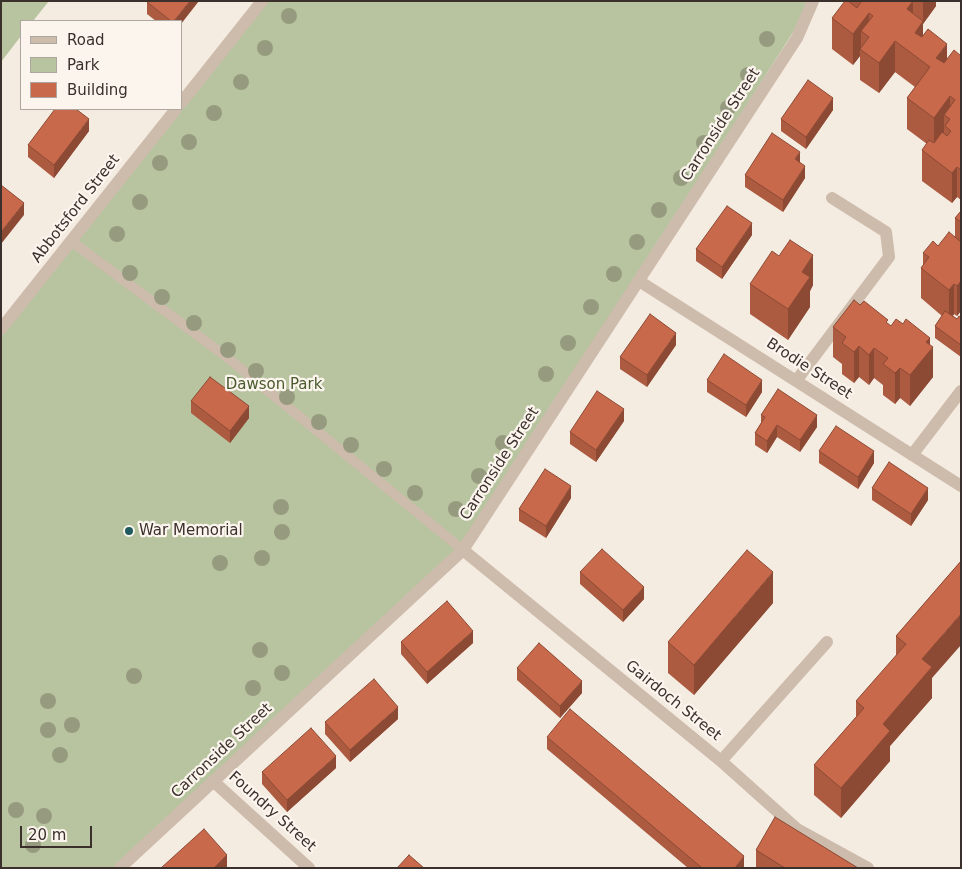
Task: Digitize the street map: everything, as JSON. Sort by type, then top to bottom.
[{"type":"street","points":[[182,101],[262,1]]},
{"type":"street","name":"Carronside Street","points":[[120,868],[463,550],[797,38],[813,1]]},
{"type":"street","name":"Abbotsford Street","points":[[1,329],[175,110]]},
{"type":"street","points":[[796,381],[889,256],[886,232],[832,198]]},
{"type":"street","name":"Brodie Street","points":[[639,281],[961,486]]},
{"type":"street","points":[[912,455],[961,391]]},
{"type":"street","name":"Gairdoch Street","points":[[463,550],[721,762],[797,829],[868,868]]},
{"type":"street","points":[[721,762],[827,642]]},
{"type":"street","name":"Foundry Street","points":[[213,781],[309,868]]},
{"type":"lane","points":[[71,241],[224,355],[463,550]]},
{"type":"green space","points":[[1,1],[49,1],[34,20],[20,20],[20,37],[1,62]]},
{"type":"green space","name":"Dawson Park","points":[[262,1],[813,1],[463,550],[120,868],[1,868],[1,329],[175,110],[182,110],[182,102]]},
{"type":"building","points":[[190,1],[175,20],[170,20],[147,2]]},
{"type":"building","points":[[845,1],[848,1],[857,8],[860,1],[913,1],[907,9],[923,21],[915,33],[922,37],[928,29],[947,44],[936,58],[944,63],[954,50],[961,56],[961,170],[957,167],[952,173],[922,150],[929,140],[934,143],[942,132],[947,136],[951,131],[945,126],[950,119],[944,115],[955,100],[950,96],[934,118],[907,98],[930,67],[895,41],[879,63],[860,49],[869,37],[861,31],[873,16],[869,13],[853,34],[832,18]]},
{"type":"building","points":[[808,80],[833,98],[806,137],[781,119]]},
{"type":"building","points":[[54,110],[77,110],[89,119],[54,165],[28,145]]},
{"type":"building","points":[[772,133],[800,152],[795,159],[805,166],[783,200],[745,175]]},
{"type":"building","points":[[1,185],[24,203],[1,232]]},
{"type":"building","points":[[727,206],[752,223],[722,267],[696,249]]},
{"type":"building","points":[[961,211],[961,222],[955,218]]},
{"type":"building","points":[[949,232],[961,242],[961,281],[957,286],[954,284],[949,290],[921,268],[929,257],[923,253],[933,241],[938,246]]},
{"type":"building","points":[[790,240],[813,255],[802,272],[810,277],[788,309],[750,284],[772,251],[779,256]]},
{"type":"building","points":[[854,300],[860,305],[864,301],[888,320],[886,322],[891,326],[896,319],[903,324],[906,319],[930,338],[926,342],[933,347],[910,375],[900,368],[895,373],[883,364],[888,358],[874,348],[869,355],[859,346],[854,352],[842,343],[846,337],[833,327]]},
{"type":"building","points":[[945,311],[957,319],[959,316],[961,317],[961,345],[935,326]]},
{"type":"building","points":[[650,314],[676,333],[647,375],[620,357]]},
{"type":"building","points":[[724,354],[762,380],[746,405],[707,380]]},
{"type":"building","points":[[210,377],[249,406],[230,431],[191,401]]},
{"type":"building","points":[[778,389],[817,415],[800,440],[777,425],[767,441],[755,433],[765,417],[761,415]]},
{"type":"building","points":[[597,391],[624,409],[596,450],[570,432]]},
{"type":"building","points":[[836,426],[874,451],[858,477],[819,451]]},
{"type":"building","points":[[889,462],[928,488],[911,514],[872,488]]},
{"type":"building","points":[[545,469],[571,486],[546,526],[519,509]]},
{"type":"building","points":[[602,549],[644,587],[623,610],[580,572]]},
{"type":"building","points":[[747,550],[773,572],[694,665],[668,642]]},
{"type":"building","points":[[961,561],[961,614],[922,659],[932,667],[883,724],[890,731],[841,788],[814,765],[864,708],[856,701],[906,644],[896,636]]},
{"type":"building","points":[[447,601],[473,631],[427,672],[401,642]]},
{"type":"building","points":[[539,643],[582,681],[560,706],[517,668]]},
{"type":"building","points":[[374,679],[398,707],[350,750],[325,722]]},
{"type":"building","points":[[570,709],[744,856],[735,868],[702,868],[547,737]]},
{"type":"building","points":[[311,728],[336,756],[287,800],[262,772]]},
{"type":"building","points":[[775,817],[858,868],[785,868],[756,850]]},
{"type":"building","points":[[204,829],[227,855],[214,868],[161,868]]},
{"type":"building","points":[[409,855],[424,868],[397,868]]},
{"type":"place","name":"War Memorial","points":[[129,531]]}]
